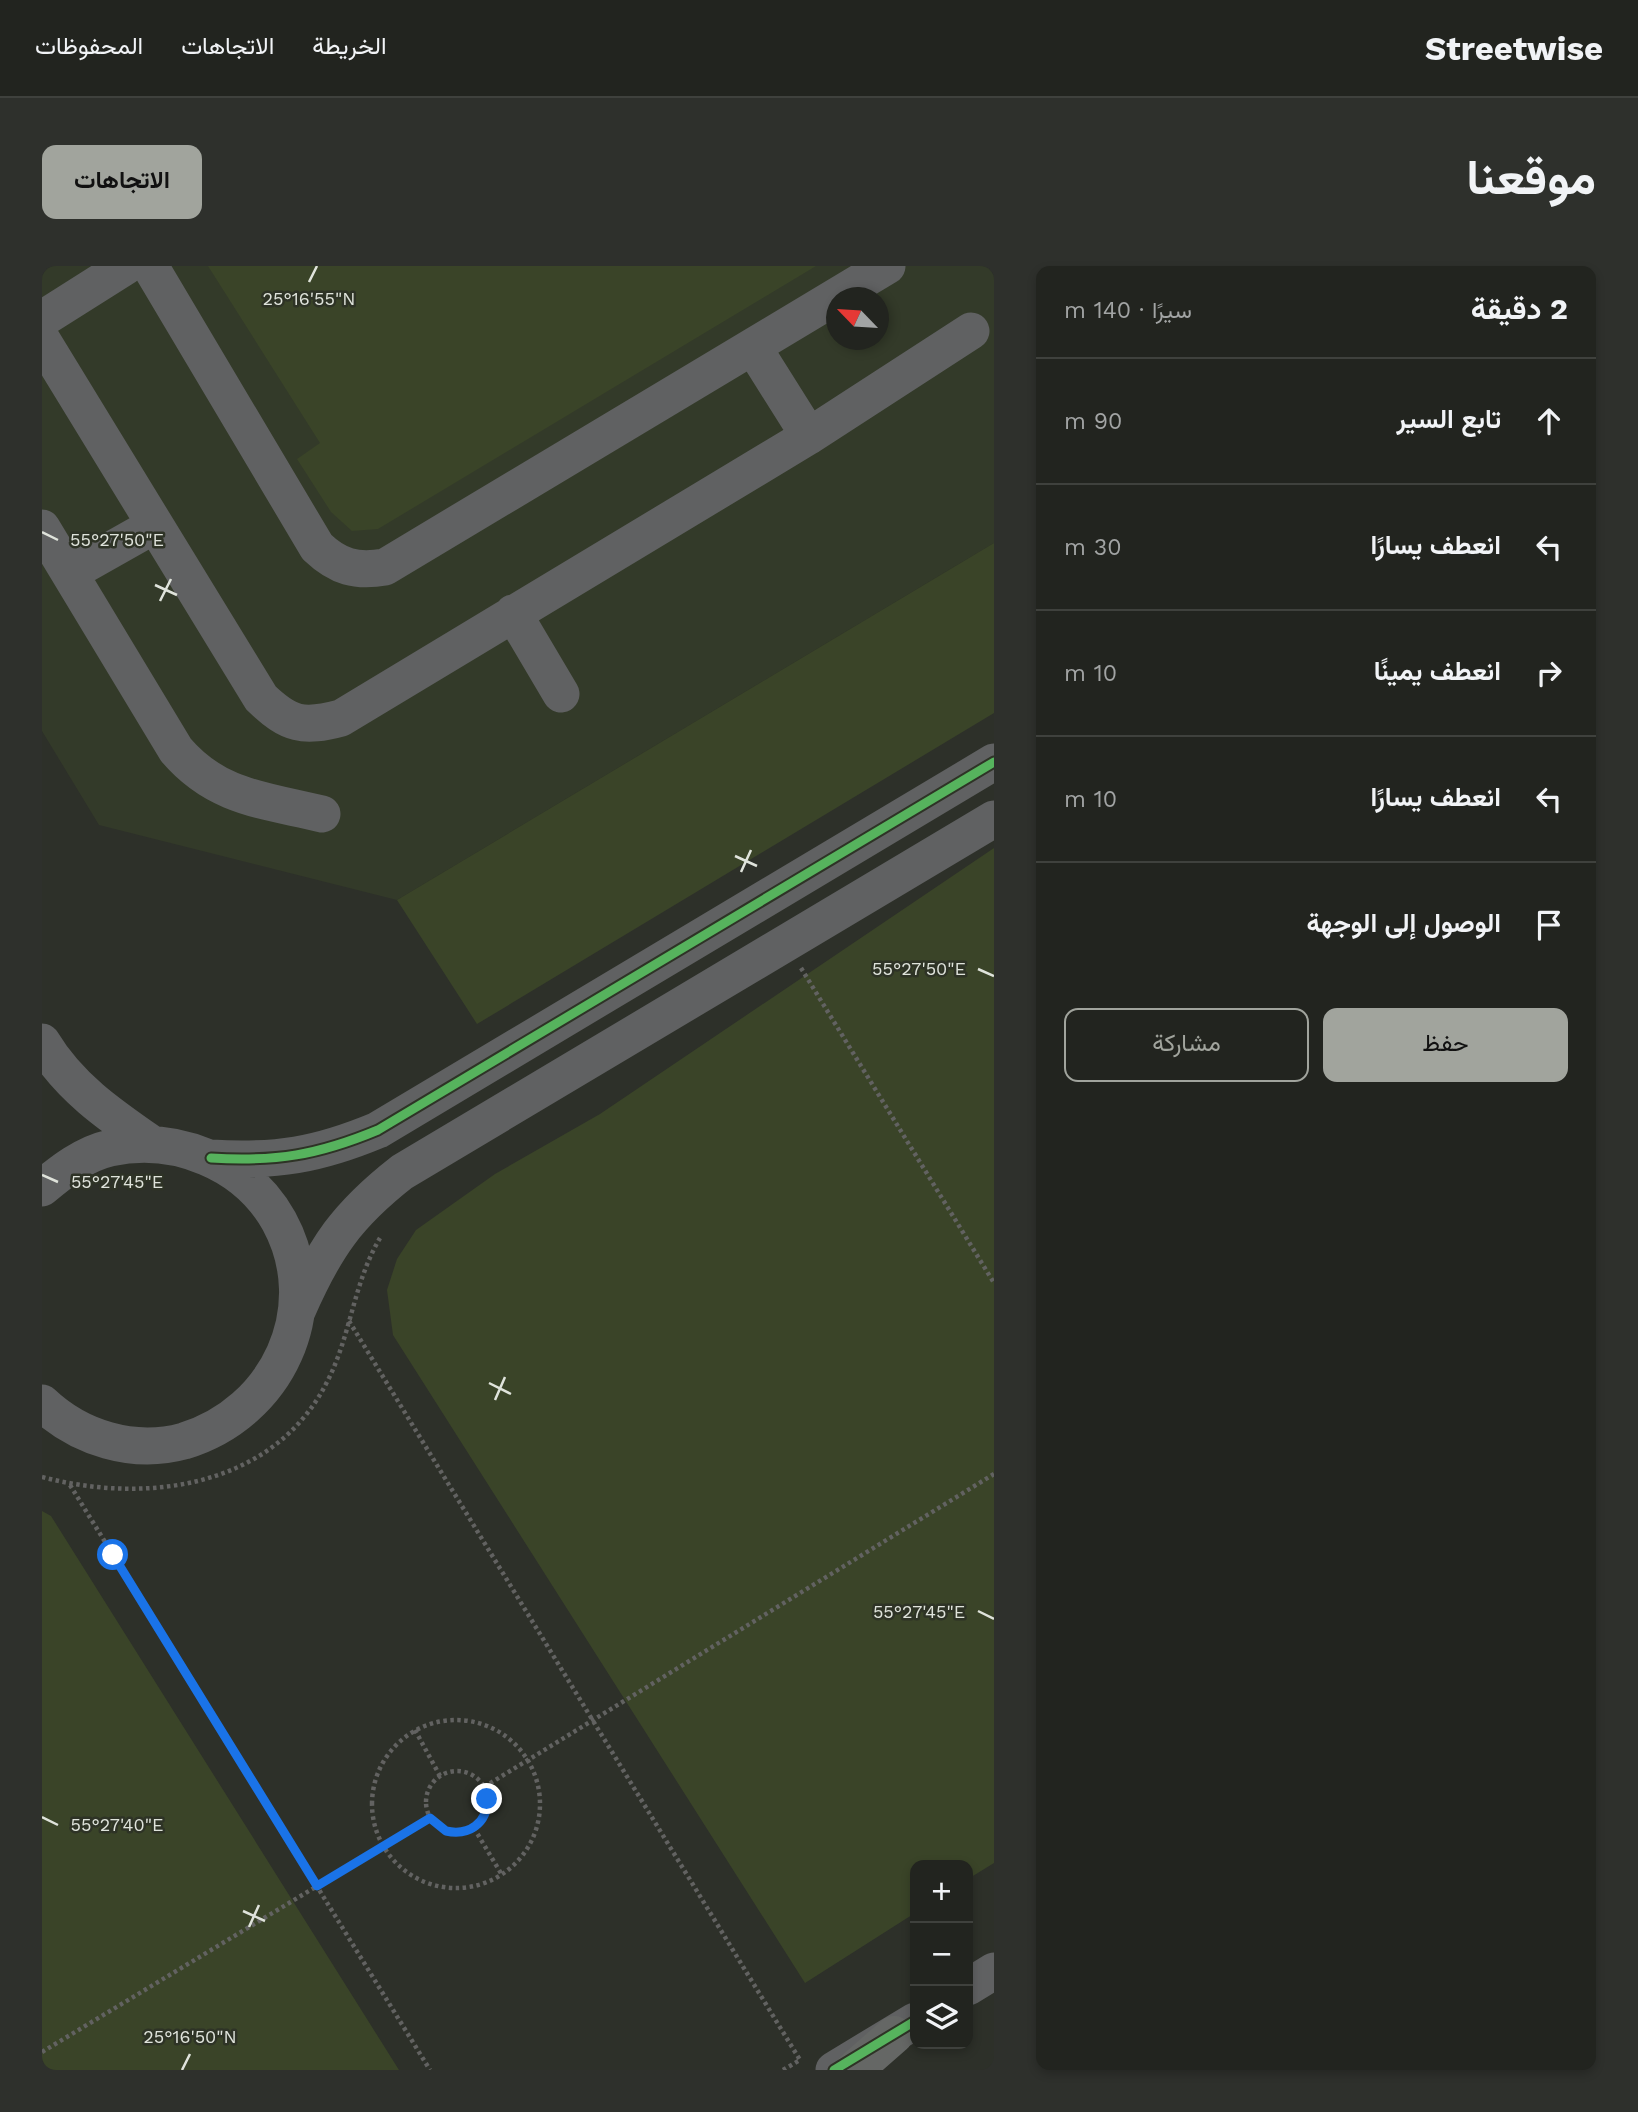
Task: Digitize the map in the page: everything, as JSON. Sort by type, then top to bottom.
[{"type":"highway","points":[[854,2070],[904,2028]]},
{"type":"street","points":[[42,319],[126,266]]},
{"type":"street","points":[[150,266],[317,547],[331,560],[348,568],[366,570],[385,567],[887,266]]},
{"type":"street","points":[[42,340],[261,698],[279,715],[295,723],[316,725],[341,718],[809,436],[971,331]]},
{"type":"street","points":[[753,347],[809,436]]},
{"type":"street","points":[[69,573],[155,525]]},
{"type":"street","points":[[42,528],[176,750],[190,766],[213,784],[232,792],[322,814]]},
{"type":"street","points":[[513,612],[561,694]]},
{"type":"street","points":[[211,1158],[260,1161],[302,1156],[338,1147],[378,1130],[994,762]]},
{"type":"street","points":[[42,1431],[92,1437],[130,1446],[170,1445],[208,1433],[241,1413],[268,1384],[288,1349],[297,1311],[318,1263],[338,1232],[369,1198],[402,1172],[994,819]]},
{"type":"street","points":[[42,1042],[62,1070],[84,1093],[110,1116],[152,1144]]},
{"type":"street","points":[[42,1188],[69,1165],[109,1148],[152,1144],[182,1148],[211,1158],[249,1184],[278,1220],[295,1264],[297,1311]]},
{"type":"street","points":[[42,1403],[58,1418],[92,1437]]},
{"type":"street","points":[[970,1986],[994,1971]]},
{"type":"street","points":[[834,2070],[904,2028]]},
{"type":"path","points":[[789,974],[800,967],[994,1283]]},
{"type":"path","points":[[387,1228],[368,1258],[349,1321],[590,1720],[800,2060],[783,2070]]},
{"type":"path","points":[[484,1787],[527,1758],[994,1474]]},
{"type":"path","points":[[42,1477],[69,1484],[430,2070]]},
{"type":"path","points":[[449,1719],[468,1720],[502,1732],[527,1758],[540,1794],[538,1822],[528,1848],[502,1875],[470,1887],[436,1886],[405,1872],[382,1847],[371,1810],[377,1773],[399,1741],[415,1730],[449,1719]]},
{"type":"path","points":[[415,1730],[440,1776]]},
{"type":"path","points":[[452,1771],[464,1772],[484,1787],[486,1812],[474,1828],[461,1833],[446,1831],[430,1818],[426,1798],[431,1786],[440,1776],[452,1771]]},
{"type":"path","points":[[42,2052],[430,1818]]},
{"type":"path","points":[[474,1828],[502,1875]]},
{"type":"shaded area","points":[[42,266],[994,266],[994,543],[397,900],[99,825],[42,731]]},
{"type":"shaded area","points":[[208,266],[816,266],[378,529],[352,531],[331,512],[297,459],[320,443]]},
{"type":"shaded area","points":[[994,543],[994,713],[477,1024],[397,900]]},
{"type":"shaded area","points":[[994,848],[994,1863],[973,1876],[973,1860],[910,1860],[910,1916],[805,1983],[393,1335],[387,1290],[397,1259],[416,1230],[495,1174],[600,1114]]},
{"type":"shaded area","points":[[42,1511],[51,1516],[399,2070],[42,2070]]},
{"type":"cycle path","points":[[211,1158],[256,1159],[296,1155],[356,1139],[378,1130],[994,762]]},
{"type":"cycle path","points":[[834,2070],[910,2024]]},
{"type":"route","points":[[113,1555],[317,1886],[430,1818],[440,1828],[453,1833],[474,1828],[486,1812],[487,1799]]}]
